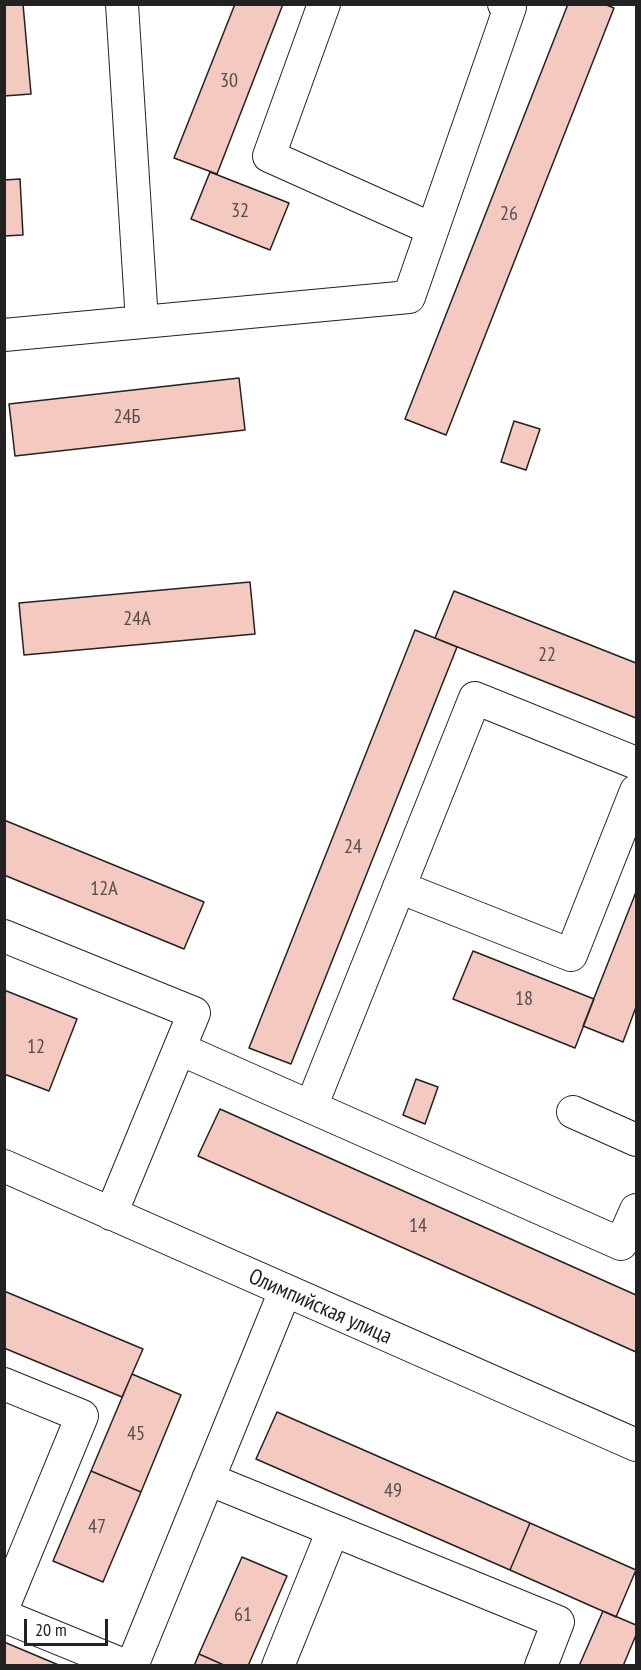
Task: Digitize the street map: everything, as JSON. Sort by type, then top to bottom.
[{"type":"street","points":[[122,4],[142,322]]},
{"type":"street","points":[[324,4],[269,156],[432,230]]},
{"type":"street","points":[[4,335],[409,297],[510,7],[504,4]]},
{"type":"street","points":[[311,1107],[475,698],[636,763]]},
{"type":"street","points":[[399,887],[571,955],[636,791]]},
{"type":"street","points":[[4,936],[194,1013],[111,1214]]},
{"type":"street","points":[[180,1049],[621,1244],[636,1210]]},
{"type":"street","points":[[573,1112],[636,1140]]},
{"type":"street","name":"Олимпийская улица","points":[[4,1166],[636,1445]]},
{"type":"street","points":[[132,1665],[285,1291]]},
{"type":"street","points":[[4,1384],[82,1416],[4,1605]]},
{"type":"street","points":[[208,1479],[558,1622],[541,1665]]},
{"type":"street","points":[[278,1665],[333,1530]]},
{"type":"street","points":[[4,1616],[126,1665]]},
{"type":"building","points":[[4,4],[23,4],[31,94],[4,96]]},
{"type":"building","points":[[235,4],[283,4],[217,174],[174,158]]},
{"type":"building","points":[[568,4],[604,4],[614,8],[446,435],[405,419]]},
{"type":"building","points":[[210,172],[289,203],[270,250],[191,219]]},
{"type":"building","points":[[20,179],[23,235],[4,236],[4,180]]},
{"type":"building","points":[[239,378],[245,430],[15,456],[9,404]]},
{"type":"building","points":[[514,421],[540,429],[526,470],[501,462]]},
{"type":"building","points":[[250,582],[255,634],[24,655],[19,603]]},
{"type":"building","points":[[454,591],[636,663],[636,718],[435,638]]},
{"type":"building","points":[[415,630],[457,647],[291,1064],[249,1048]]},
{"type":"building","points":[[4,820],[204,902],[184,949],[4,875]]},
{"type":"building","points":[[636,892],[636,1007],[623,1042],[583,1026]]},
{"type":"building","points":[[473,951],[594,999],[575,1048],[453,999]]},
{"type":"building","points":[[4,990],[77,1019],[49,1091],[4,1074]]},
{"type":"building","points":[[416,1079],[438,1087],[425,1124],[403,1115]]},
{"type":"building","points":[[220,1109],[636,1295],[636,1352],[198,1156]]},
{"type":"building","points":[[4,1291],[143,1349],[122,1397],[4,1348]]},
{"type":"building","points":[[132,1374],[181,1395],[141,1492],[91,1471]]},
{"type":"building","points":[[277,1412],[530,1523],[510,1570],[256,1459]]},
{"type":"building","points":[[91,1471],[141,1492],[103,1582],[53,1561]]},
{"type":"building","points":[[530,1523],[636,1570],[616,1617],[510,1570]]},
{"type":"building","points":[[242,1557],[287,1576],[248,1666],[226,1666],[199,1654]]},
{"type":"building","points":[[603,1611],[636,1625],[636,1635],[623,1666],[579,1666]]},
{"type":"building","points":[[4,1642],[61,1666],[4,1666]]},
{"type":"building","points":[[199,1654],[226,1666],[194,1666]]}]
